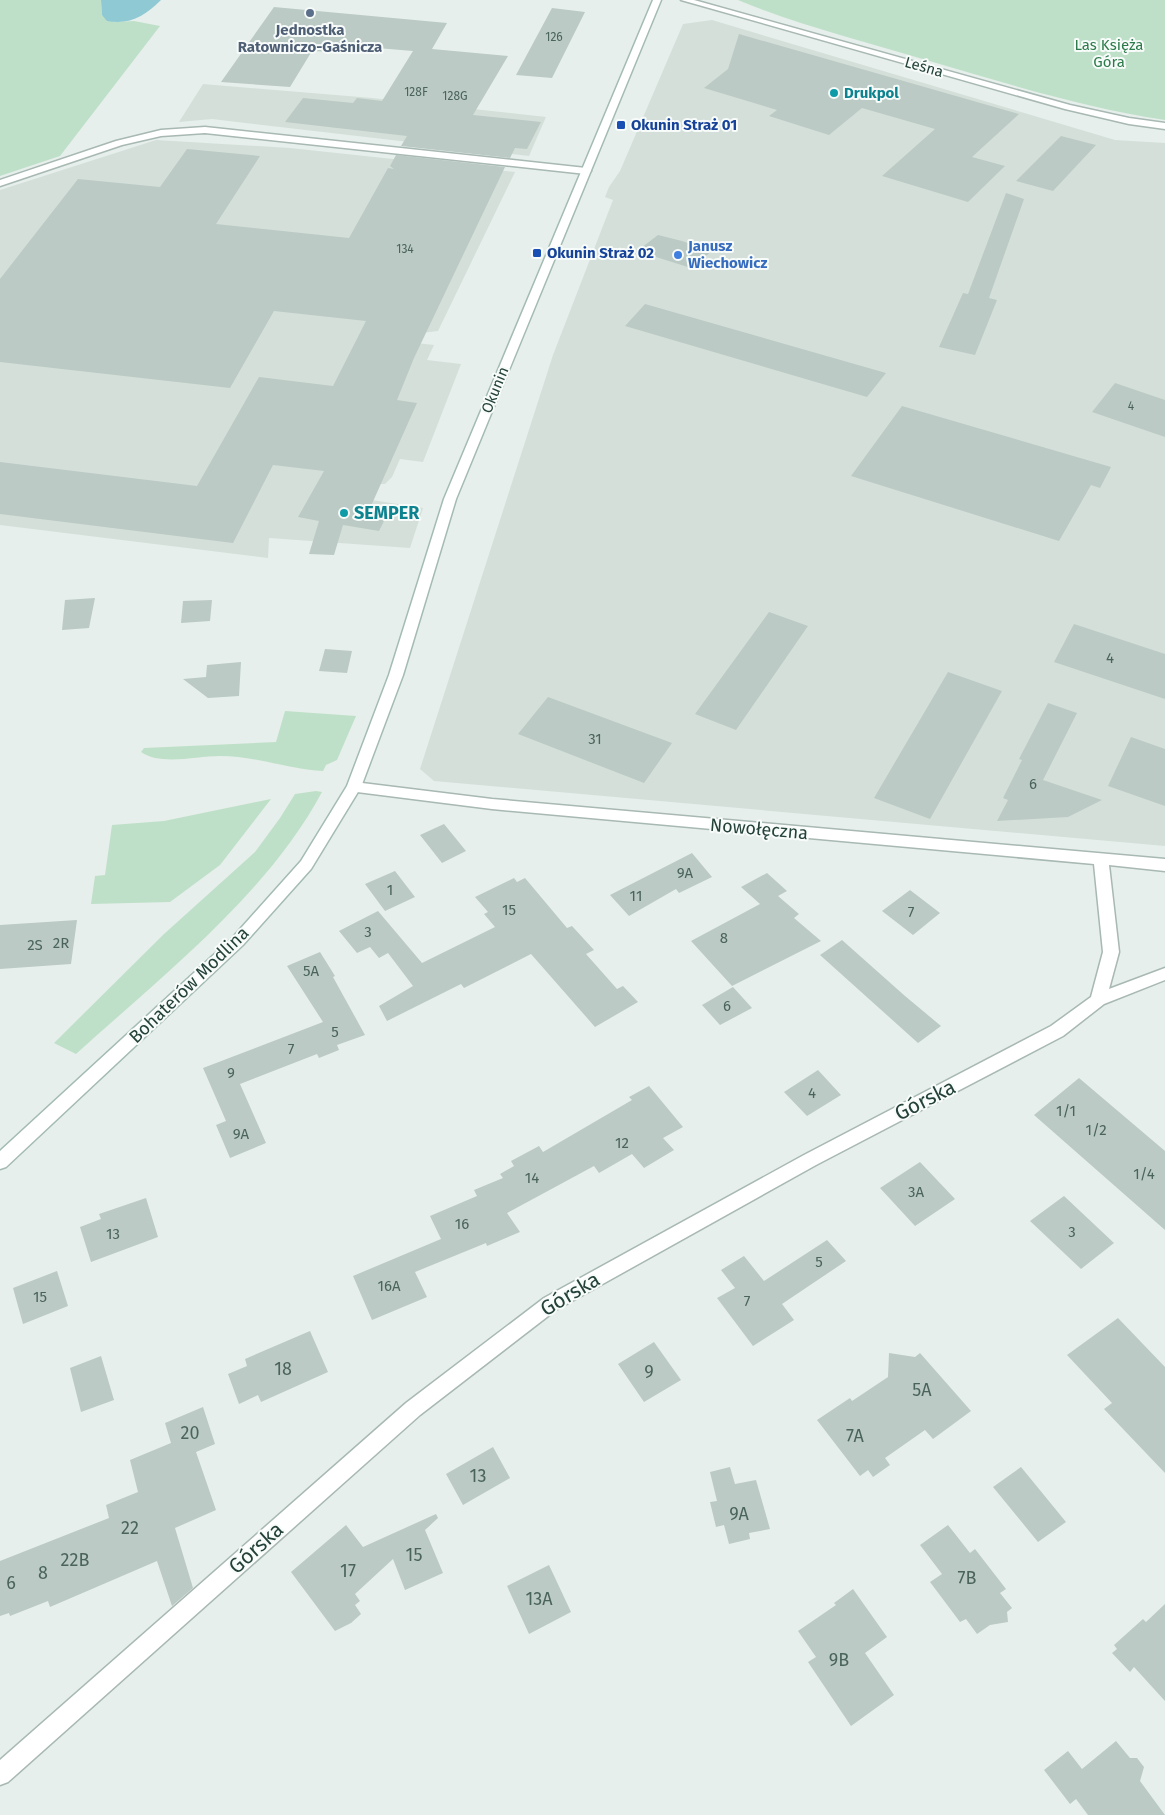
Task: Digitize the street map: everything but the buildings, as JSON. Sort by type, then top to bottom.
[{"type":"street","name":"Okunin","points":[[354,787],[396,674],[450,500],[657,0]]},
{"type":"street","name":"Leśna","points":[[685,0],[1068,107],[1129,121],[1165,126]]},
{"type":"street","points":[[0,183],[119,143],[161,132],[205,130],[586,171]]},
{"type":"street","name":"Nowołęczna","points":[[354,787],[492,804],[1101,861],[1165,865]]},
{"type":"street","name":"Bohaterów Modlina","points":[[0,1162],[238,941],[306,864],[354,787]]},
{"type":"street","points":[[1098,1000],[1110,952],[1101,861]]},
{"type":"street","name":"Górska","points":[[0,1774],[413,1408],[550,1304],[799,1166],[1057,1032],[1098,1000],[1165,974]]},
{"type":"shaded area","points":[[712,20],[1115,140],[1165,143],[1165,846],[434,781],[420,769],[553,355],[613,200],[605,197],[609,187],[620,171],[683,24]]},
{"type":"shaded area","points":[[203,84],[372,98],[546,117],[529,156],[212,119],[179,122]]},
{"type":"shaded area","points":[[156,140],[290,148],[515,172],[438,331],[421,333],[416,343],[434,345],[427,360],[461,364],[423,462],[400,459],[392,477],[385,484],[379,484],[372,500],[423,508],[410,548],[269,538],[268,558],[0,525],[0,190]]},
{"type":"green space","points":[[0,0],[101,0],[102,15],[114,22],[134,21],[160,26],[60,156],[0,176]]},
{"type":"green space","name":"Las Księża Góra","points":[[738,0],[1165,0],[1165,120],[1105,109],[1015,86],[807,25]]},
{"type":"green space","points":[[285,711],[356,716],[337,760],[326,765],[323,771],[259,760],[220,756],[158,759],[141,752],[144,748],[276,742]]},
{"type":"green space","points":[[322,792],[299,830],[243,900],[211,932],[76,1054],[54,1043],[164,934],[255,852],[295,794]]},
{"type":"green space","points":[[271,799],[220,865],[170,902],[91,904],[95,876],[105,875],[112,825],[164,821]]},
{"type":"water","points":[[101,0],[161,0],[149,11],[137,18],[115,22],[107,21],[102,15]]},
{"type":"place","name":"Jednostka Ratowniczo-Gaśnicza","points":[[310,13]]},
{"type":"place","name":"Drukpol","points":[[834,93]]},
{"type":"place","name":"Okunin Straż 01","points":[[621,125]]},
{"type":"place","name":"Okunin Straż 02","points":[[537,253]]},
{"type":"place","name":"Janusz Wiechowicz","points":[[678,255]]},
{"type":"place","name":"SEMPER","points":[[344,513]]}]
